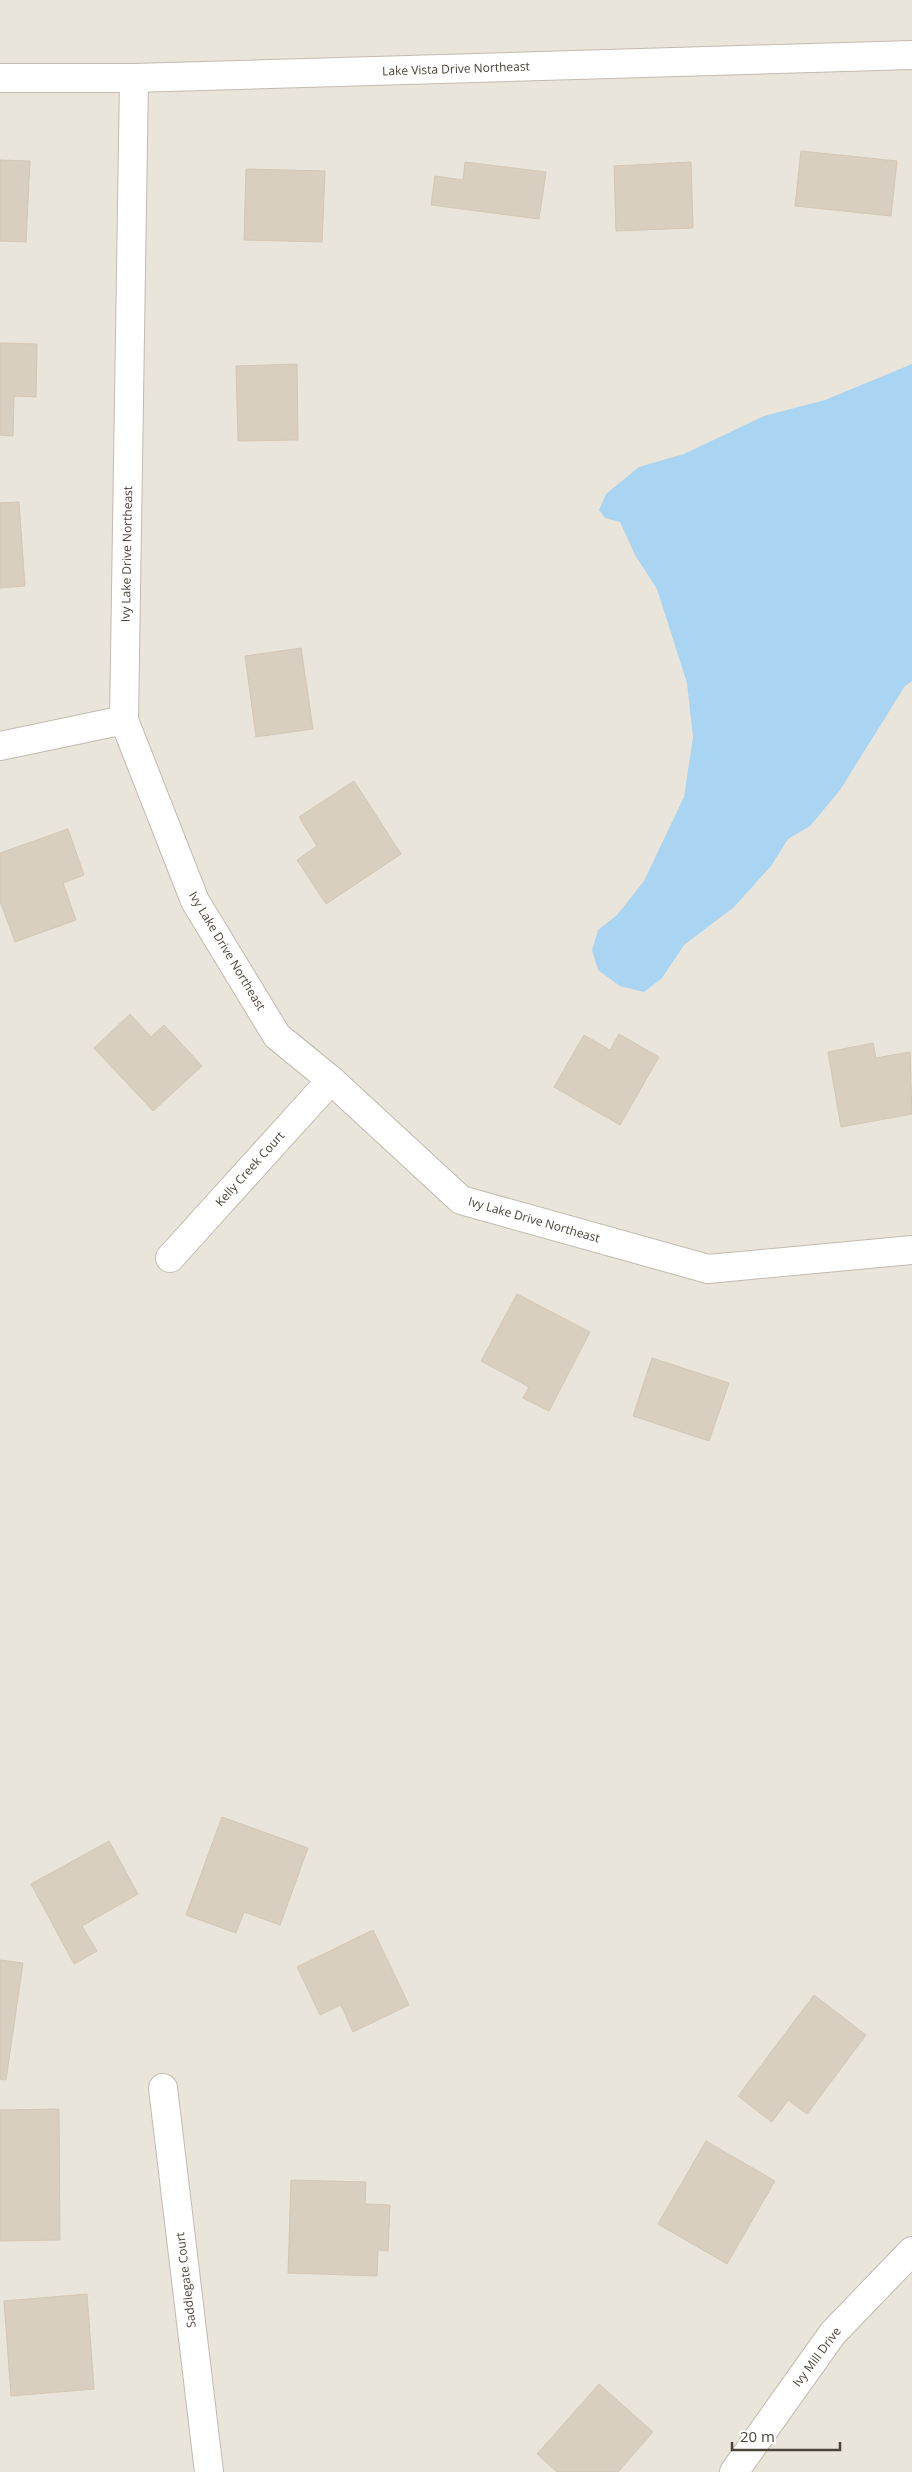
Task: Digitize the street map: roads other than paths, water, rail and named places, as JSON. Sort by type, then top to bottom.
[{"type":"street","name":"Lake Vista Drive Northeast","points":[[0,78],[134,78],[912,55]]},
{"type":"street","name":"Ivy Lake Drive Northeast","points":[[134,78],[124,720],[195,901],[277,1036],[331,1080],[461,1200],[708,1269],[912,1250]]},
{"type":"street","points":[[0,746],[124,720]]},
{"type":"street","name":"Kelly Creek Court","points":[[170,1258],[331,1080]]},
{"type":"street","name":"Saddlegate Court","points":[[163,2088],[209,2472]]},
{"type":"street","name":"Ivy Mill Drive","points":[[734,2472],[833,2333],[912,2251]]},
{"type":"water","points":[[912,364],[912,681],[905,686],[840,790],[810,826],[788,839],[771,866],[734,907],[684,945],[662,978],[644,992],[620,986],[598,970],[592,950],[598,930],[617,915],[644,881],[684,797],[693,737],[687,683],[657,589],[635,555],[620,522],[605,518],[599,510],[606,494],[639,467],[684,454],[764,416],[825,400]]}]
